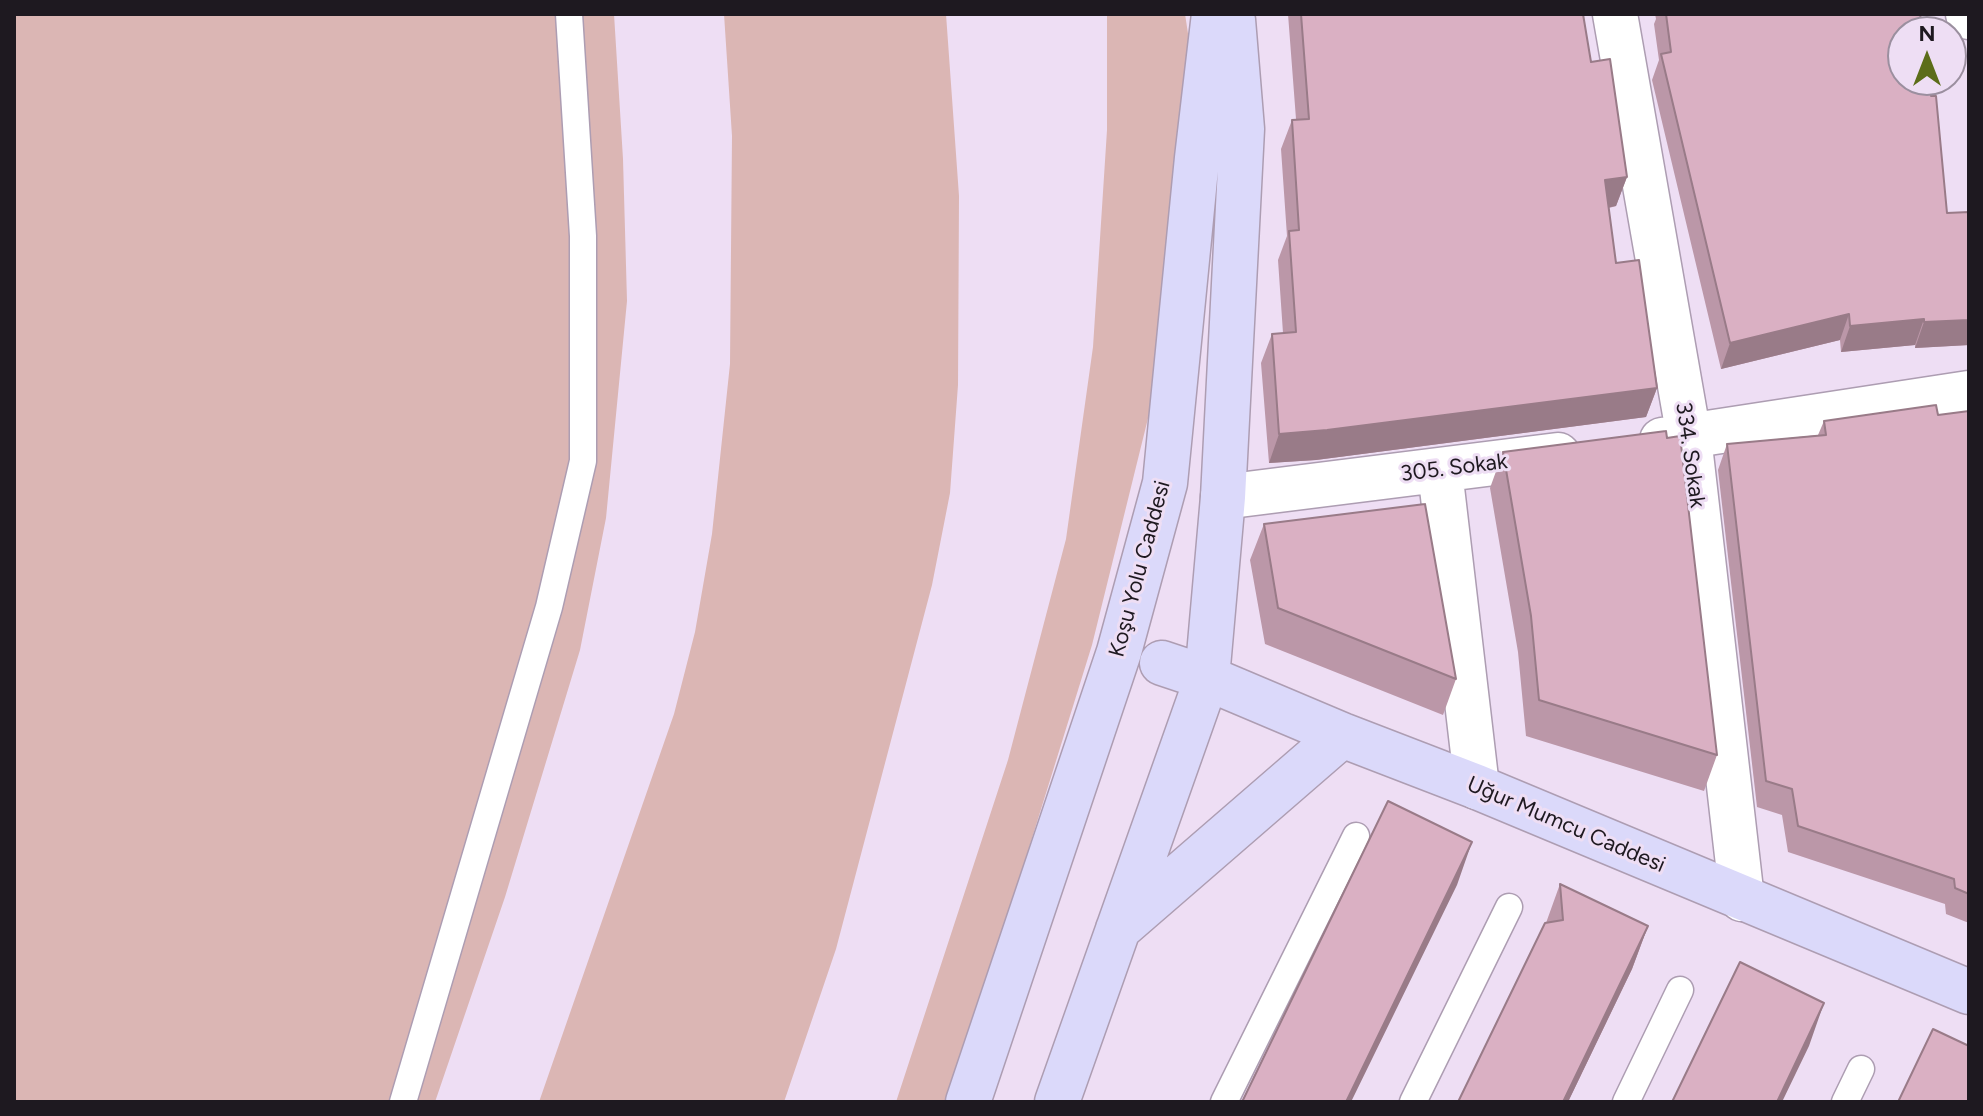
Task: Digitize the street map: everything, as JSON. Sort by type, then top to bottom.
[{"type":"main road","name":"Koşu Yolu Caddesi","points":[[968,1102],[1119,652],[1165,483],[1214,14]]},
{"type":"main road","points":[[1057,1102],[1207,678],[1223,497],[1242,129],[1232,14]]},
{"type":"main road","points":[[1093,728],[1129,674],[1162,663],[1157,612],[1164,544],[1165,483]]},
{"type":"main road","name":"Uğur Mumcu Caddesi","points":[[1162,663],[1207,678],[1477,787],[1969,992]]},
{"type":"main road","points":[[1116,931],[1342,735]]},
{"type":"street","name":"334. Sokak","points":[[1615,14],[1689,437],[1742,899]]},
{"type":"street","name":"305. Sokak","points":[[1223,497],[1689,437],[1969,393]]},
{"type":"street","points":[[1440,471],[1477,787]]},
{"type":"lane","points":[[403,1102],[549,607],[583,461],[583,236],[569,14]]},
{"type":"lane","points":[[1224,1102],[1356,836]]},
{"type":"lane","points":[[1413,1102],[1509,907]]},
{"type":"lane","points":[[1626,1102],[1680,990]]},
{"type":"lane","points":[[1845,1102],[1861,1069]]},
{"type":"shaded area","points":[[14,14],[614,14],[623,159],[627,301],[606,518],[580,650],[505,897],[435,1102],[14,1102]]},
{"type":"shaded area","points":[[724,14],[946,14],[959,196],[958,385],[950,493],[932,585],[836,949],[784,1102],[539,1102],[674,714],[695,632],[712,534],[730,364],[732,136]]},
{"type":"shaded area","points":[[1107,14],[1185,14],[1193,66],[1154,394],[1092,645],[950,1102],[896,1102],[1008,760],[1066,539],[1093,347],[1107,130]]},
{"type":"building","points":[[1301,14],[1583,14],[1591,62],[1610,59],[1627,177],[1605,180],[1616,263],[1639,260],[1657,388],[1279,434],[1272,334],[1296,332],[1289,231],[1299,230],[1292,120],[1309,119]]},
{"type":"building","points":[[1666,14],[1920,14],[1887,16],[1887,96],[1936,96],[1947,213],[1969,212],[1969,320],[1924,322],[1924,319],[1850,326],[1849,314],[1730,343],[1661,54],[1671,52]]},
{"type":"building","points":[[1936,405],[1938,415],[1969,411],[1969,894],[1955,888],[1954,879],[1798,826],[1792,789],[1766,781],[1727,444],[1826,435],[1824,421]]},
{"type":"building","points":[[1666,431],[1667,438],[1680,436],[1717,755],[1539,700],[1531,616],[1503,452]]},
{"type":"building","points":[[1425,504],[1456,679],[1278,608],[1264,524]]},
{"type":"building","points":[[1388,801],[1472,842],[1346,1102],[1242,1102]]},
{"type":"building","points":[[1560,884],[1648,926],[1563,1102],[1458,1102],[1545,923],[1563,920]]},
{"type":"building","points":[[1740,962],[1824,1003],[1777,1102],[1672,1102]]},
{"type":"building","points":[[1933,1029],[1969,1046],[1969,1102],[1898,1102]]}]
